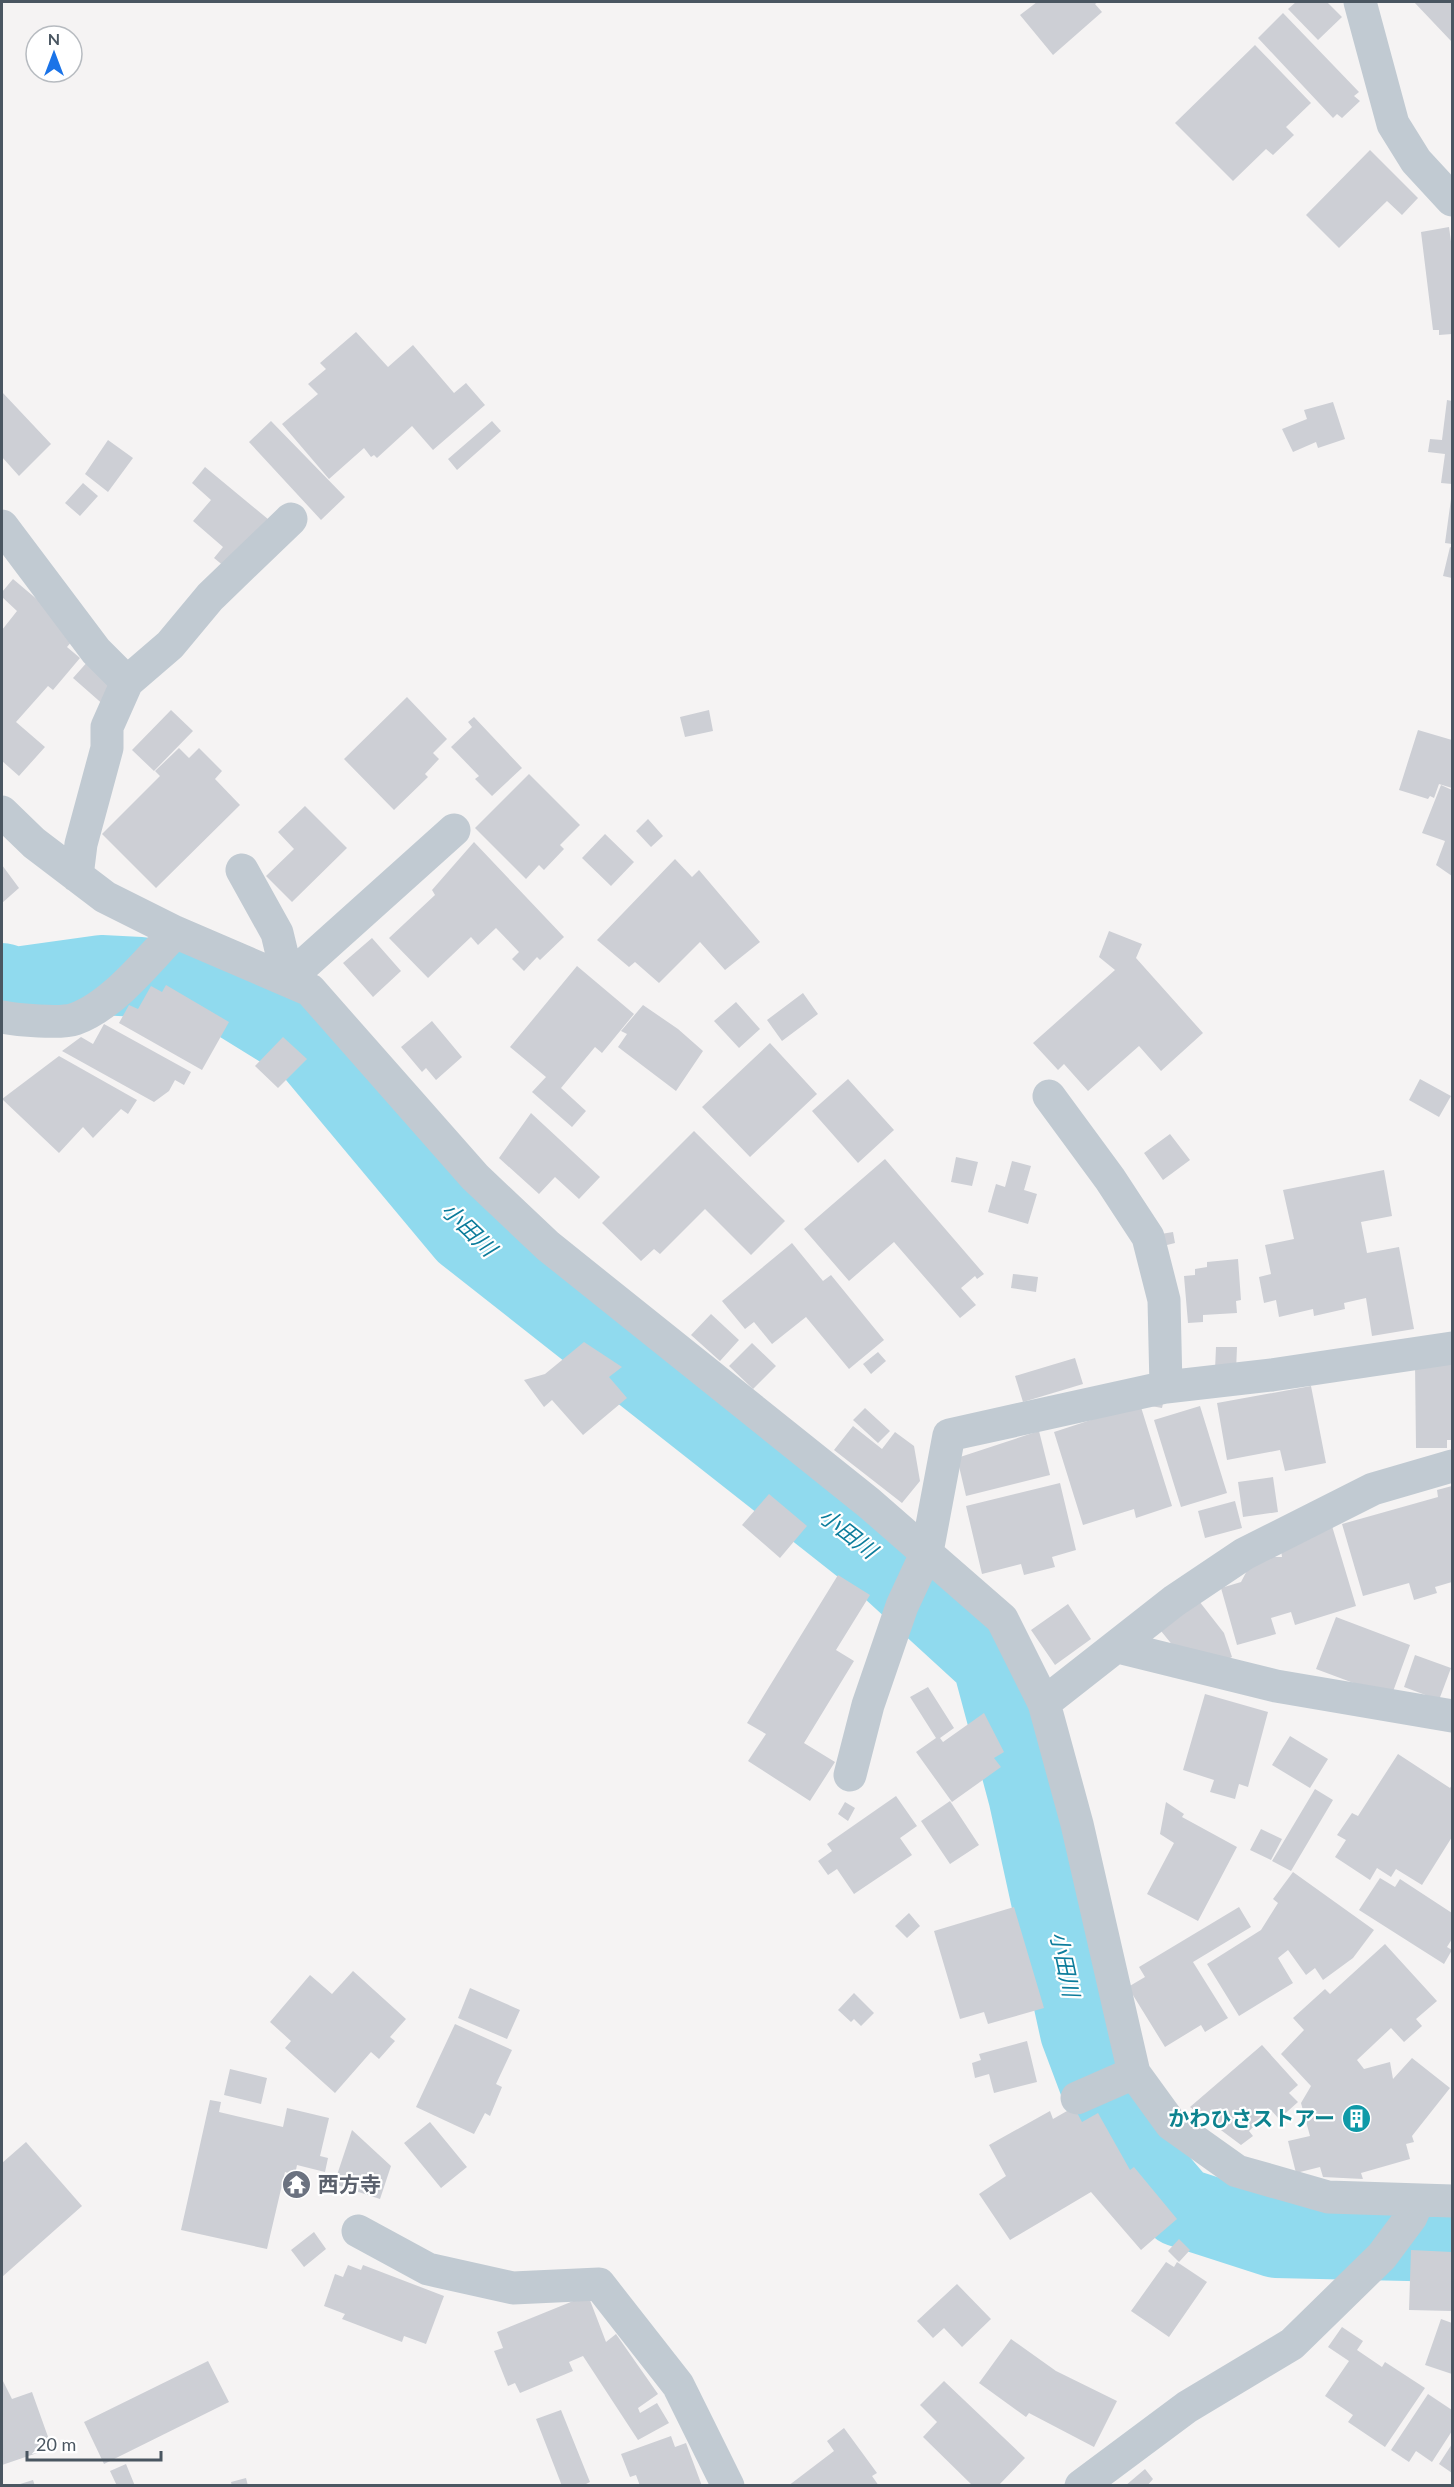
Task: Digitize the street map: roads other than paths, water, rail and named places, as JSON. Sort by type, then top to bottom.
[{"type":"street","points":[[1360,2],[1393,124],[1416,161],[1452,200]]},
{"type":"street","points":[[77,876],[81,844],[107,748],[107,727],[127,682],[170,645],[210,597],[291,519]]},
{"type":"street","points":[[2,526],[96,651],[127,682]]},
{"type":"street","points":[[2,812],[34,843],[166,941],[288,979],[310,990],[475,1177],[548,1246],[1002,1619],[1044,1703],[1077,1824],[1130,2075],[1171,2124],[1238,2171],[1328,2197],[1415,2209],[1452,2201]]},
{"type":"street","points":[[288,979],[454,830]]},
{"type":"street","points":[[242,870],[277,933],[288,979]]},
{"type":"street","points":[[2,1017],[21,1020],[74,1020],[115,994],[166,941]]},
{"type":"street","points":[[1049,1096],[1110,1179],[1148,1238],[1164,1300],[1166,1387]]},
{"type":"street","points":[[850,1775],[868,1705],[902,1606],[925,1557],[949,1435],[1166,1387],[1272,1375],[1452,1348]]},
{"type":"street","points":[[1044,1703],[1174,1601],[1244,1554],[1373,1489],[1452,1466]]},
{"type":"street","points":[[1118,1647],[1275,1686],[1452,1716]]},
{"type":"street","points":[[1077,2098],[1130,2075]]},
{"type":"street","points":[[1080,2486],[1187,2407],[1292,2344],[1382,2256],[1415,2209]]},
{"type":"street","points":[[358,2231],[428,2269],[449,2274],[513,2288],[599,2284],[678,2385],[728,2486]]},
{"type":"waterway","name":"小田川","points":[[2,983],[15,987],[101,975],[140,977],[220,990],[309,1045],[466,1233],[885,1563],[992,1661],[1028,1795],[1080,2032],[1119,2136],[1180,2207],[1276,2238],[1452,2242]]},
{"type":"place","name":"かわひさストアー","points":[[1356,2119]]},
{"type":"place","name":"西方寺","points":[[297,2185]]}]
